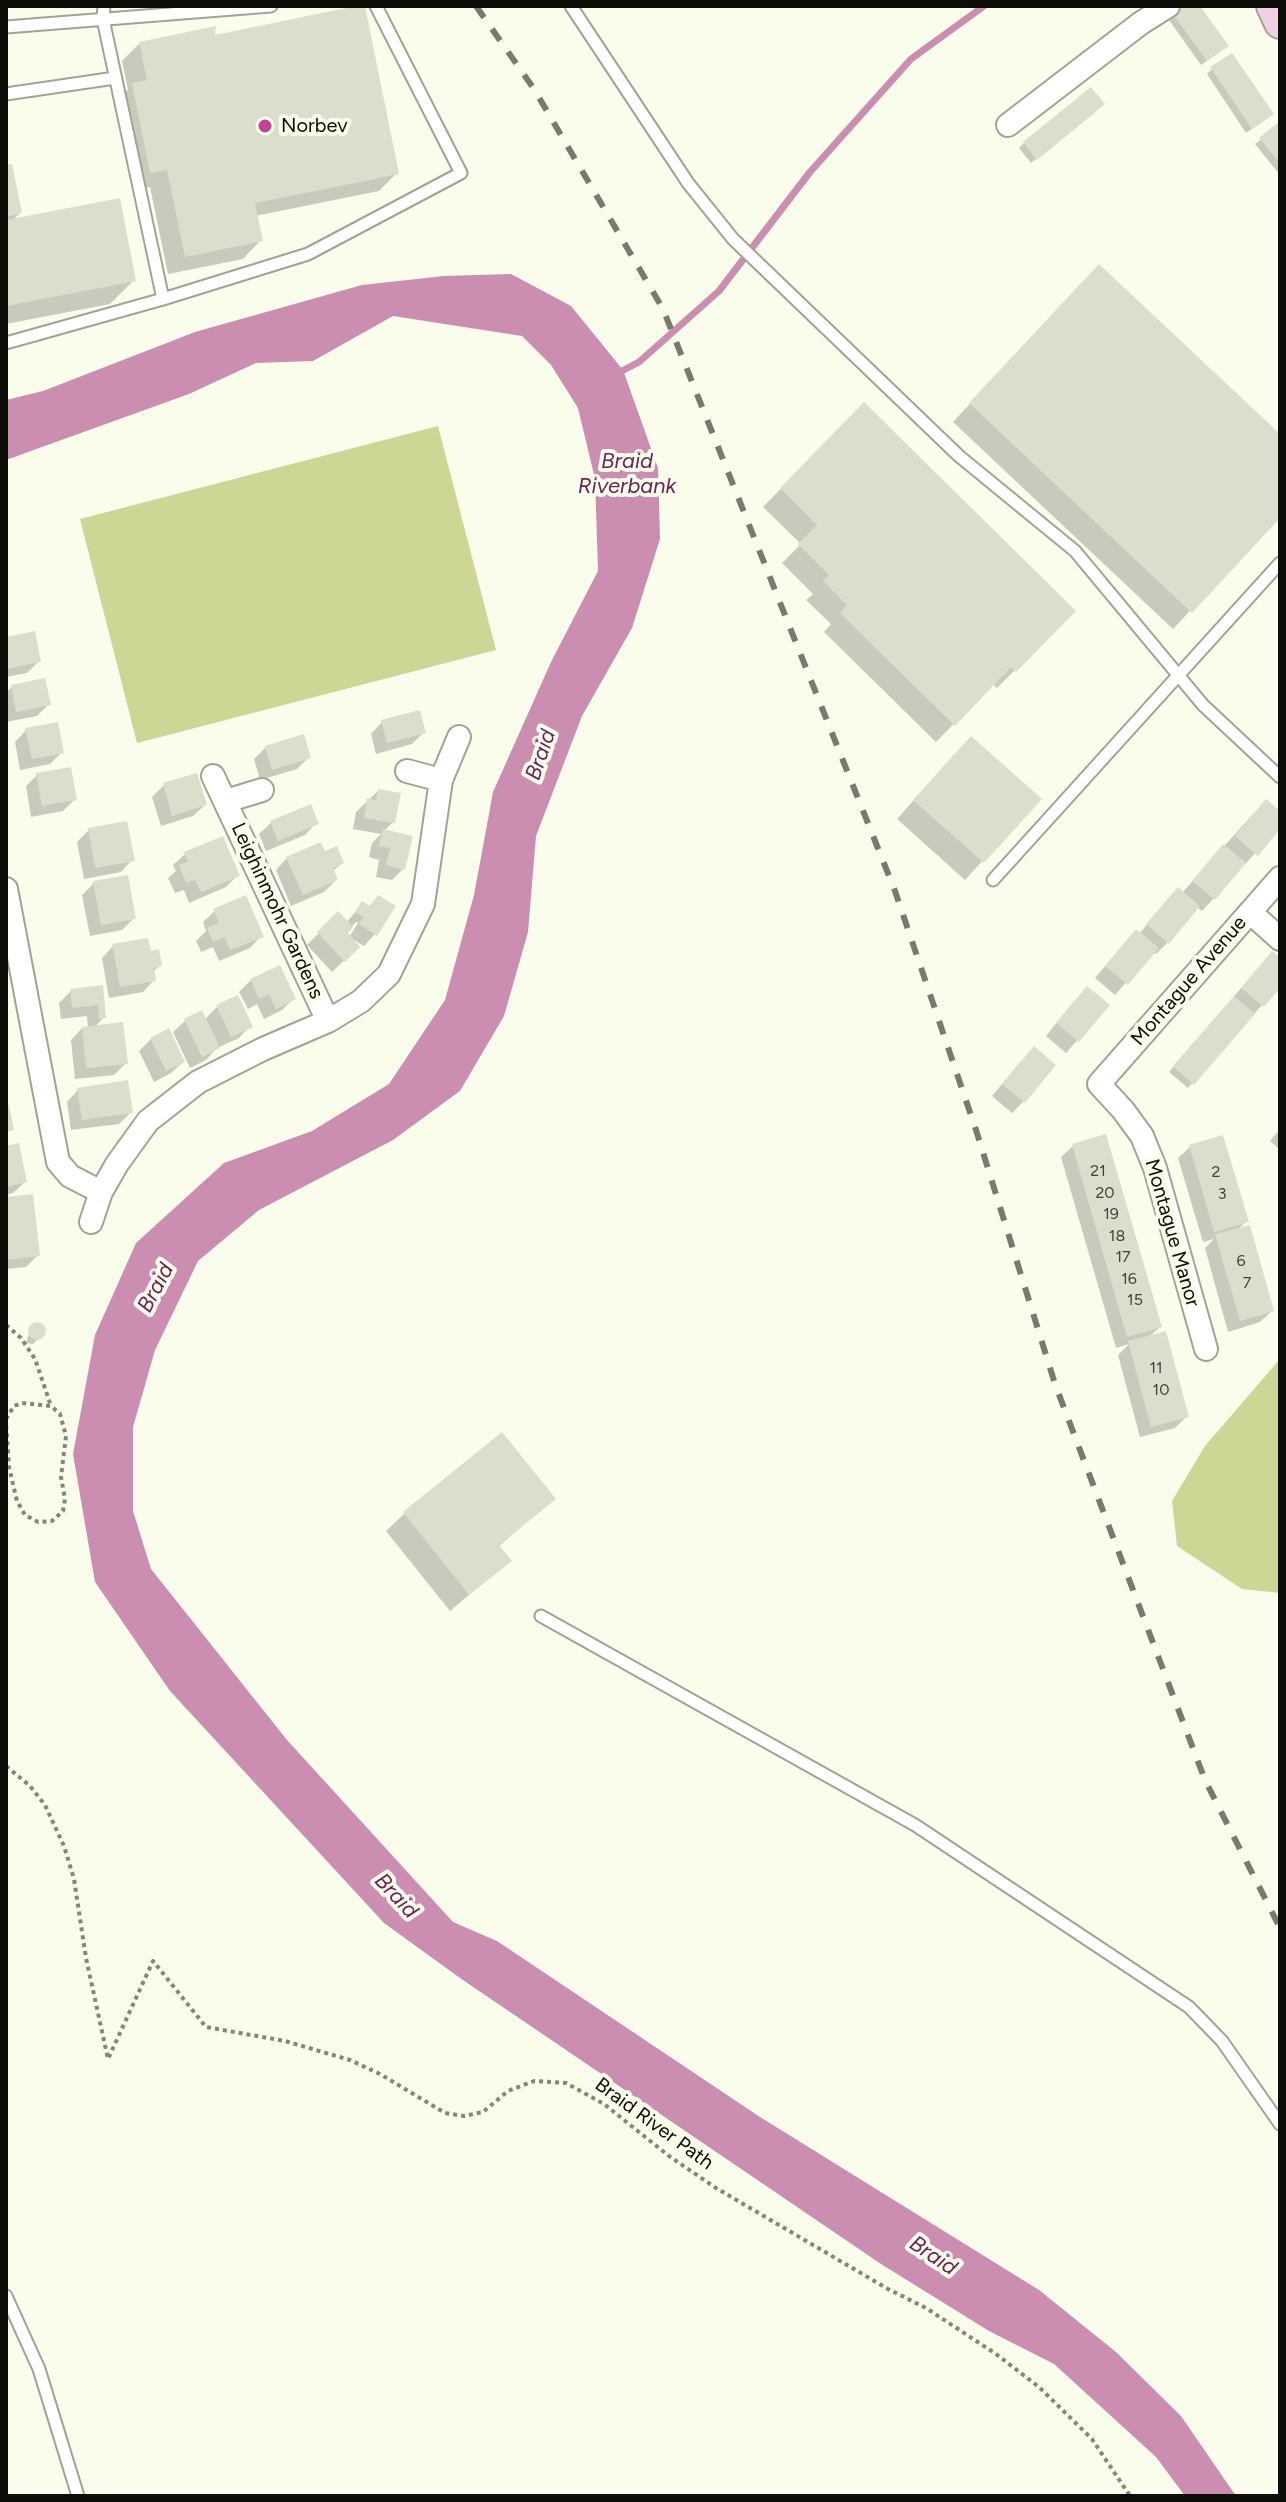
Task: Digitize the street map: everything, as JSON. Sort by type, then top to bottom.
[{"type":"main road","points":[[1272,6],[1280,23]]},
{"type":"street","points":[[1008,125],[1141,23],[1168,6]]},
{"type":"street","name":"Leighinmohr Gardens","points":[[91,1222],[101,1192],[148,1121],[198,1082],[328,1021],[361,1001],[389,974],[423,904],[441,780],[459,737]]},
{"type":"street","points":[[407,771],[441,780]]},
{"type":"street","name":"Leighinmohr Gardens","points":[[213,776],[328,1021]]},
{"type":"street","name":"Leighinmohr Gardens","points":[[226,801],[262,790]]},
{"type":"street","name":"Montague Avenue","points":[[1099,1084],[1280,878]]},
{"type":"street","points":[[7,897],[58,1162],[70,1176],[101,1192]]},
{"type":"street","points":[[1250,912],[1280,939]]},
{"type":"street","name":"Montague Manor","points":[[1099,1084],[1142,1136],[1151,1157],[1206,1349]]},
{"type":"lane","points":[[104,6],[103,19],[163,299]]},
{"type":"lane","points":[[6,27],[271,6]]},
{"type":"lane","points":[[6,343],[308,254],[461,173],[376,6]]},
{"type":"lane","points":[[571,6],[688,183],[733,239],[959,456],[1075,551],[1176,676],[1280,777]]},
{"type":"lane","points":[[6,94],[115,78]]},
{"type":"lane","points":[[993,880],[1280,563]]},
{"type":"lane","points":[[541,1616],[915,1825],[1189,2007],[1222,2041],[1280,2124]]},
{"type":"lane","points":[[6,2296],[39,2369],[78,2496]]},
{"type":"path","points":[[6,1325],[21,1338],[35,1359],[51,1406],[60,1414],[66,1436],[61,1477],[65,1499],[63,1511],[52,1521],[38,1522],[25,1515],[17,1501],[9,1467],[6,1421],[14,1406],[22,1403],[51,1406]]},
{"type":"path","name":"Braid River Path","points":[[6,1766],[30,1786],[45,1805],[64,1846],[74,1879],[86,1958],[108,2059],[153,1961],[206,2027],[285,2041],[350,2060],[445,2113],[464,2116],[483,2112],[508,2091],[534,2081],[566,2083],[604,2104],[669,2156],[716,2188],[926,2308],[996,2354],[1039,2387],[1092,2439],[1130,2496]]},
{"type":"green space","points":[[438,426],[496,650],[137,743],[80,519]]},
{"type":"green space","points":[[1280,1359],[1280,1593],[1242,1589],[1177,1546],[1172,1501],[1205,1446]]},
{"type":"water","name":"Braid Riverbank","points":[[511,274],[571,306],[623,370],[658,468],[660,539],[632,628],[582,716],[536,836],[528,932],[504,1016],[460,1091],[393,1140],[259,1210],[198,1261],[155,1350],[133,1427],[133,1511],[151,1569],[287,1740],[453,1922],[497,1941],[760,2117],[1039,2290],[1116,2352],[1181,2416],[1236,2496],[1185,2496],[1156,2457],[1054,2364],[989,2331],[881,2264],[384,1923],[170,1691],[95,1582],[73,1454],[95,1335],[136,1243],[224,1163],[312,1131],[389,1084],[445,1000],[474,895],[493,792],[551,662],[598,571],[595,479],[578,408],[551,365],[522,336],[393,316],[313,361],[256,363],[189,394],[6,460],[6,400],[43,391],[195,332],[362,285],[444,276]]},
{"type":"building","name":"Norbev","points":[[365,6],[399,174],[255,203],[263,241],[185,257],[167,170],[150,173],[132,83],[147,80],[139,42],[216,26],[215,35]]},
{"type":"building","points":[[1184,6],[1200,6],[1229,46],[1207,61],[1173,14]]},
{"type":"building","points":[[1232,53],[1274,114],[1252,129],[1210,67]]},
{"type":"building","points":[[1091,87],[1105,104],[1037,160],[1023,142]]},
{"type":"building","points":[[1280,121],[1280,163],[1259,138]]},
{"type":"building","points":[[12,164],[22,213],[6,217],[6,165]]},
{"type":"building","points":[[120,198],[136,281],[6,306],[6,220]]},
{"type":"building","points":[[1099,264],[1280,434],[1280,518],[1192,613],[969,403]]},
{"type":"building","points":[[864,402],[1076,611],[1016,672],[1011,667],[955,726],[840,613],[847,605],[823,581],[829,575],[798,544],[817,525],[780,488]]},
{"type":"building","points":[[35,631],[41,662],[6,669],[6,637]]},
{"type":"building","points":[[45,678],[51,705],[16,712],[11,685]]},
{"type":"building","points":[[420,710],[426,733],[387,743],[381,720]]},
{"type":"building","points":[[58,722],[64,753],[32,759],[25,728]]},
{"type":"building","points":[[304,734],[311,758],[272,770],[265,746]]},
{"type":"building","points":[[971,736],[1042,799],[984,863],[913,800]]},
{"type":"building","points":[[71,767],[77,800],[42,806],[36,773]]},
{"type":"building","points":[[197,773],[207,805],[172,816],[163,783]]},
{"type":"building","points":[[378,789],[401,793],[395,823],[364,818],[367,798],[376,800]]},
{"type":"building","points":[[1266,799],[1280,811],[1280,829],[1258,856],[1235,836]]},
{"type":"building","points":[[311,804],[319,824],[278,841],[270,821]]},
{"type":"building","points":[[127,821],[135,861],[95,868],[88,828]]},
{"type":"building","points":[[383,829],[413,836],[405,870],[386,865],[390,848],[379,846]]},
{"type":"building","points":[[223,836],[240,876],[201,892],[195,880],[186,883],[179,865],[188,862],[184,852]]},
{"type":"building","points":[[321,842],[325,851],[337,846],[344,863],[333,868],[338,880],[303,895],[286,857]]},
{"type":"building","points":[[1223,844],[1246,863],[1215,900],[1192,881]]},
{"type":"building","points":[[128,875],[136,919],[101,925],[93,881]]},
{"type":"building","points":[[1178,887],[1200,906],[1169,944],[1146,924]]},
{"type":"building","points":[[246,895],[264,937],[230,950],[225,937],[213,942],[207,928],[219,923],[213,909]]},
{"type":"building","points":[[378,895],[396,906],[377,936],[359,924],[364,917],[355,912],[362,901],[370,906]]},
{"type":"building","points":[[338,911],[353,927],[348,933],[360,947],[345,962],[317,932]]},
{"type":"building","points":[[1136,929],[1159,948],[1128,985],[1105,966]]},
{"type":"building","points":[[148,938],[151,951],[159,949],[162,966],[154,968],[156,981],[120,987],[112,944]]},
{"type":"building","points":[[1272,951],[1280,957],[1280,988],[1264,1007],[1241,988]]},
{"type":"building","points":[[280,965],[296,999],[276,1009],[269,994],[259,999],[250,979]]},
{"type":"building","points":[[103,985],[106,1018],[99,1019],[98,1005],[72,1008],[70,989]]},
{"type":"building","points":[[1087,986],[1110,1005],[1079,1042],[1056,1023]]},
{"type":"building","points":[[238,995],[253,1027],[231,1037],[216,1005]]},
{"type":"building","points":[[1234,996],[1255,1014],[1194,1085],[1173,1066]]},
{"type":"building","points":[[202,1010],[220,1048],[202,1057],[184,1019]]},
{"type":"building","points":[[123,1022],[128,1064],[86,1068],[82,1027]]},
{"type":"building","points":[[169,1028],[185,1062],[166,1071],[150,1038]]},
{"type":"building","points":[[1034,1046],[1056,1065],[1025,1103],[1002,1084]]},
{"type":"building","points":[[128,1080],[133,1113],[82,1120],[77,1088]]},
{"type":"building","points":[[9,1105],[14,1130],[6,1132],[6,1106]]},
{"type":"building","points":[[1106,1134],[1162,1327],[1127,1337],[1072,1144]]},
{"type":"building","points":[[1223,1135],[1249,1222],[1214,1232],[1189,1145]]},
{"type":"building","points":[[19,1143],[27,1182],[6,1187],[6,1146]]},
{"type":"building","points":[[33,1194],[40,1256],[6,1260],[6,1197]]},
{"type":"building","points":[[1250,1225],[1274,1311],[1240,1321],[1215,1234]]},
{"type":"building","points":[[37,1322],[46,1331],[37,1340],[28,1331]]},
{"type":"building","points":[[1166,1331],[1189,1417],[1151,1427],[1128,1341]]},
{"type":"building","points":[[502,1432],[556,1499],[499,1545],[512,1561],[469,1595],[403,1512]]},
{"type":"waterway","points":[[618,373],[639,362],[719,291],[810,172],[911,59],[984,6]]},
{"type":"railway","points":[[476,6],[534,89],[663,309],[895,891],[976,1130],[1055,1384],[1205,1780],[1280,1928]]},
{"type":"place","name":"Norbev","points":[[265,126]]},
{"type":"water label","name":"Braid","points":[[541,755]]},
{"type":"water label","name":"Braid","points":[[156,1288]]},
{"type":"water label","name":"Braid","points":[[396,1896]]},
{"type":"water label","name":"Braid","points":[[933,2256]]}]
